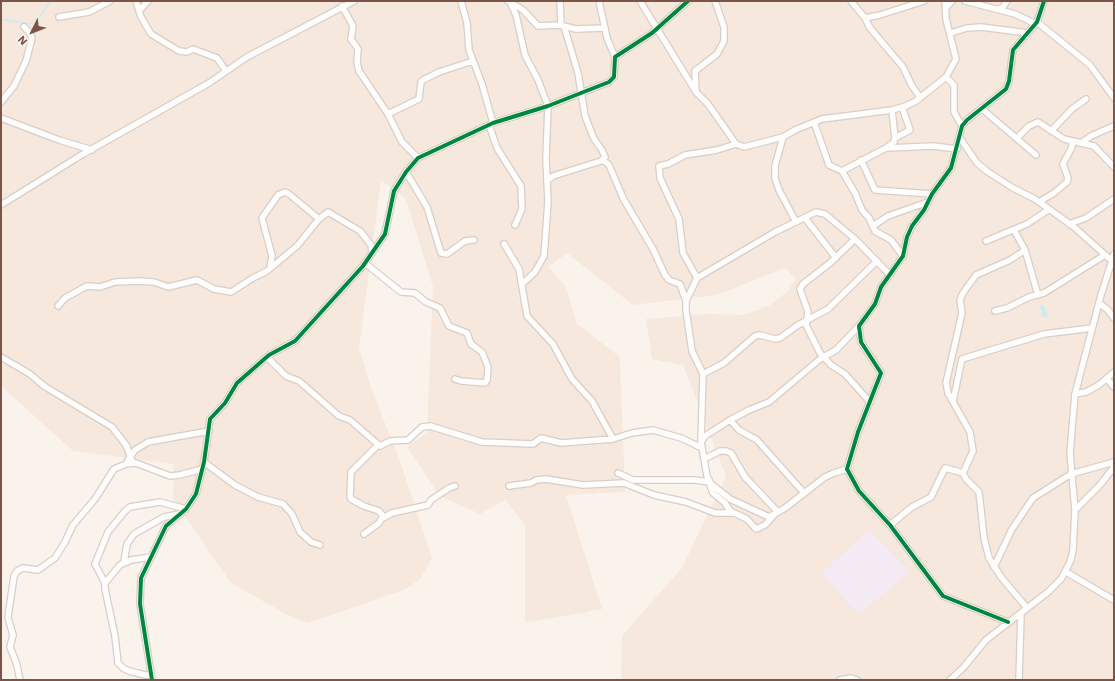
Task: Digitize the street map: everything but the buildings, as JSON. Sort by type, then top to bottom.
[{"type":"street","points":[[59,17],[89,12],[110,1]]},
{"type":"street","points":[[136,1],[148,31],[161,41],[179,51],[187,52],[193,49],[217,58],[226,71]]},
{"type":"street","points":[[139,11],[148,1]]},
{"type":"street","points":[[1,205],[26,188],[209,83],[247,57],[354,1]]},
{"type":"street","points":[[461,1],[467,23],[468,45],[472,61],[482,84],[497,148],[521,186],[522,209],[515,225]]},
{"type":"street","points":[[560,1],[563,25],[578,73],[585,116],[594,138],[604,153],[603,160]]},
{"type":"street","points":[[183,511],[160,502],[130,507],[108,532],[95,564],[105,583],[105,596],[115,636],[118,663],[129,671],[152,677],[140,604],[141,578],[166,526],[183,511],[196,494],[204,462],[211,417],[225,404],[237,383],[267,356],[295,341],[365,263],[385,234],[394,191],[406,172],[418,158],[491,124],[548,106],[609,82],[614,77],[615,57],[609,43],[599,1]]},
{"type":"street","points":[[640,1],[696,92],[708,104],[736,144],[744,147],[783,137],[814,122],[831,116],[892,110],[912,104],[946,76],[956,59],[951,33],[946,19],[945,1]]},
{"type":"street","points":[[615,57],[656,29],[688,1]]},
{"type":"street","points":[[696,92],[696,69],[717,54],[724,41],[724,27],[715,1]]},
{"type":"street","points":[[851,1],[874,32],[904,67],[912,86],[920,97]]},
{"type":"street","points":[[865,18],[880,15],[912,3],[924,1]]},
{"type":"street","points":[[946,8],[952,1]]},
{"type":"street","points":[[965,1],[999,10],[1036,23],[1090,65],[1114,98]]},
{"type":"street","points":[[999,10],[1007,1]]},
{"type":"street","points":[[701,442],[705,436],[730,420],[769,402],[823,357],[836,350],[859,326],[876,304],[881,287],[903,256],[907,237],[932,194],[951,168],[962,126],[981,108],[1006,89],[1009,81],[1013,50],[1036,23],[1044,1]]},
{"type":"street","points":[[509,2],[523,10],[536,25],[563,25],[576,29],[605,28]]},
{"type":"street","points":[[509,2],[516,16],[525,55],[538,80],[548,106],[546,159],[548,180],[544,258],[535,272],[522,284]]},
{"type":"street","points":[[342,6],[353,26],[351,39],[358,49],[357,62],[359,71],[388,114],[402,142],[418,158]]},
{"type":"street","points":[[1,102],[14,86],[26,61],[32,38],[24,27]]},
{"type":"street","points":[[951,33],[967,28],[981,27],[1028,33]]},
{"type":"street","points":[[388,114],[419,99],[421,82],[423,80],[441,71],[472,61]]},
{"type":"street","points":[[946,76],[954,84],[954,112],[962,126]]},
{"type":"street","points":[[1051,131],[1072,109],[1086,99]]},
{"type":"street","points":[[842,171],[891,145],[895,138],[910,130],[902,107]]},
{"type":"street","points":[[981,108],[1036,155]]},
{"type":"street","points":[[892,110],[895,138]]},
{"type":"street","points":[[1,118],[58,140],[92,150]]},
{"type":"street","points":[[814,122],[829,165],[842,171],[855,193],[860,207],[877,233],[891,240],[903,256]]},
{"type":"street","points":[[1017,138],[1034,123],[1038,122],[1064,139],[1094,146],[1114,167]]},
{"type":"street","points":[[1081,143],[1091,136],[1114,126]]},
{"type":"street","points":[[783,137],[775,166],[775,178],[779,190],[796,222]]},
{"type":"street","points":[[960,138],[977,163],[988,172],[1039,202],[1069,224],[1112,261]]},
{"type":"street","points":[[1039,202],[1054,194],[1067,182],[1068,178],[1063,164],[1072,147],[1072,142]]},
{"type":"street","points":[[697,278],[683,253],[680,219],[660,178],[659,166],[668,164],[685,155],[717,150],[736,144]]},
{"type":"street","points":[[886,148],[933,146],[957,149]]},
{"type":"street","points":[[548,180],[553,176],[603,160]]},
{"type":"street","points":[[603,160],[609,165],[624,200],[655,253],[665,276],[669,280],[680,284],[686,301],[686,314],[692,351],[703,374],[701,442],[709,482],[714,495],[725,503],[733,513]]},
{"type":"street","points":[[861,160],[875,190],[932,194]]},
{"type":"street","points":[[406,172],[427,206],[441,253],[447,254],[465,241],[474,240]]},
{"type":"street","points":[[270,268],[272,256],[262,218],[278,195],[285,192],[289,194],[319,219]]},
{"type":"street","points":[[1069,224],[1086,218],[1114,199]]},
{"type":"street","points":[[872,226],[888,216],[928,202]]},
{"type":"street","points":[[986,241],[1014,230],[1048,210]]},
{"type":"street","points":[[58,306],[65,298],[87,286],[100,287],[109,283],[133,280],[154,282],[168,287],[200,280],[214,289],[229,292],[251,278],[264,273],[297,246],[325,213],[331,212],[362,233],[371,245],[372,253]]},
{"type":"street","points":[[686,301],[697,278],[775,232],[816,212],[820,212],[855,239],[890,275]]},
{"type":"street","points":[[805,218],[836,258]]},
{"type":"street","points":[[1014,230],[1025,250],[1038,295]]},
{"type":"street","points":[[855,239],[836,258],[802,285],[800,292],[808,312],[806,321],[807,328],[823,357],[845,374],[870,402]]},
{"type":"street","points":[[504,244],[519,269],[527,316],[553,344],[572,379],[592,401],[613,438]]},
{"type":"street","points":[[1025,250],[1010,260],[976,275],[963,293],[960,300],[962,313],[951,355],[946,389],[969,428],[973,447],[972,455],[964,473],[966,479],[979,492],[987,553],[994,567],[1027,608]]},
{"type":"street","points":[[950,680],[963,668],[986,640],[1048,592],[1066,572],[1073,551],[1075,510],[1070,453],[1075,394],[1092,328],[1114,254]]},
{"type":"street","points":[[995,311],[1007,308],[1050,290],[1105,255]]},
{"type":"street","points":[[703,374],[724,362],[755,336],[760,335],[778,338],[829,308],[877,261]]},
{"type":"street","points":[[365,263],[400,292],[415,293],[426,302],[440,308],[449,326],[467,333],[471,344],[482,352],[488,367],[487,380],[484,382],[461,381],[455,379]]},
{"type":"street","points":[[1099,303],[1108,310],[1114,318]]},
{"type":"street","points":[[859,326],[861,342],[881,373],[858,432],[847,469],[858,492],[890,525],[943,596],[1008,622]]},
{"type":"street","points":[[951,355],[962,359],[1044,334],[1092,328]]},
{"type":"street","points":[[267,356],[284,375],[299,381],[339,416],[350,420],[378,445],[383,446],[390,440],[408,440],[422,427],[430,426],[482,442],[533,444],[541,438],[561,443],[613,438],[637,432],[658,431],[686,440],[702,448]]},
{"type":"street","points":[[1,357],[30,374],[44,386],[114,428],[126,445],[133,463]]},
{"type":"street","points":[[953,401],[962,359]]},
{"type":"street","points":[[1075,394],[1086,392],[1107,379],[1114,372]]},
{"type":"street","points":[[1107,379],[1114,387]]},
{"type":"street","points":[[730,420],[739,430],[757,440],[804,493]]},
{"type":"street","points":[[126,464],[136,448],[154,440],[209,431]]},
{"type":"street","points":[[378,445],[351,470],[350,496],[353,500],[364,506],[379,511],[383,518]]},
{"type":"street","points":[[704,459],[720,451],[731,453],[745,477],[776,514]]},
{"type":"street","points":[[204,462],[235,485],[258,497],[283,504],[292,514],[300,532],[312,542],[320,545]]},
{"type":"street","points":[[994,567],[1012,529],[1030,501],[1071,474],[1114,462]]},
{"type":"street","points":[[20,680],[17,665],[10,647],[13,635],[8,617],[14,576],[21,568],[38,570],[55,558],[73,525],[95,499],[111,472],[126,464],[133,463],[170,476],[202,469]]},
{"type":"street","points":[[890,525],[912,508],[931,497],[945,468],[964,473]]},
{"type":"street","points":[[1075,510],[1100,485],[1114,468]]},
{"type":"street","points":[[508,486],[531,483],[536,480],[546,479],[583,485],[624,483],[654,495],[683,501],[715,513],[733,513],[747,519],[758,529],[830,474],[847,469]]},
{"type":"street","points":[[618,473],[633,480],[695,480],[709,482],[734,501],[766,517],[776,514]]},
{"type":"street","points":[[364,534],[383,518],[392,513],[428,505],[431,500],[449,488],[455,486]]},
{"type":"street","points":[[124,562],[127,544],[134,534],[164,517],[183,511]]},
{"type":"street","points":[[105,583],[124,562],[151,557]]},
{"type":"street","points":[[1066,572],[1113,598]]},
{"type":"street","points":[[1019,680],[1021,614]]},
{"type":"street","points":[[840,680],[851,678],[857,680]]},
{"type":"shaded area","points":[[1,1],[1114,1],[1114,680],[621,680],[622,636],[682,568],[726,476],[683,365],[652,359],[646,319],[709,314],[744,315],[770,305],[788,291],[796,279],[785,268],[717,295],[633,305],[567,253],[548,267],[566,287],[577,324],[620,357],[625,492],[566,495],[602,609],[525,623],[525,525],[505,500],[480,514],[440,496],[407,447],[427,432],[433,287],[406,199],[381,180],[359,348],[371,388],[400,461],[432,558],[420,579],[406,589],[308,623],[286,614],[231,583],[173,499],[174,464],[73,451],[1,386]]},
{"type":"shaded area","points":[[869,529],[909,571],[859,615],[821,574]]},
{"type":"water","points":[[1043,304],[1048,315],[1045,318],[1041,316],[1042,311],[1039,307]]},
{"type":"waterway","points":[[1,19],[30,24],[39,18],[50,1]]},
{"type":"cycle path","points":[[152,680],[140,604],[141,578],[166,526],[186,509],[196,494],[204,462],[210,419],[225,403],[237,383],[269,355],[295,341],[363,266],[385,234],[394,191],[406,172],[418,158],[493,123],[548,106],[609,82],[614,77],[615,57],[652,33],[688,1]]},
{"type":"cycle path","points":[[1008,622],[943,596],[890,525],[859,491],[847,469],[858,432],[881,373],[861,342],[859,326],[875,304],[881,287],[903,256],[907,237],[912,226],[924,210],[932,194],[951,168],[962,126],[967,120],[1006,89],[1009,81],[1013,50],[1037,22],[1044,1]]}]
